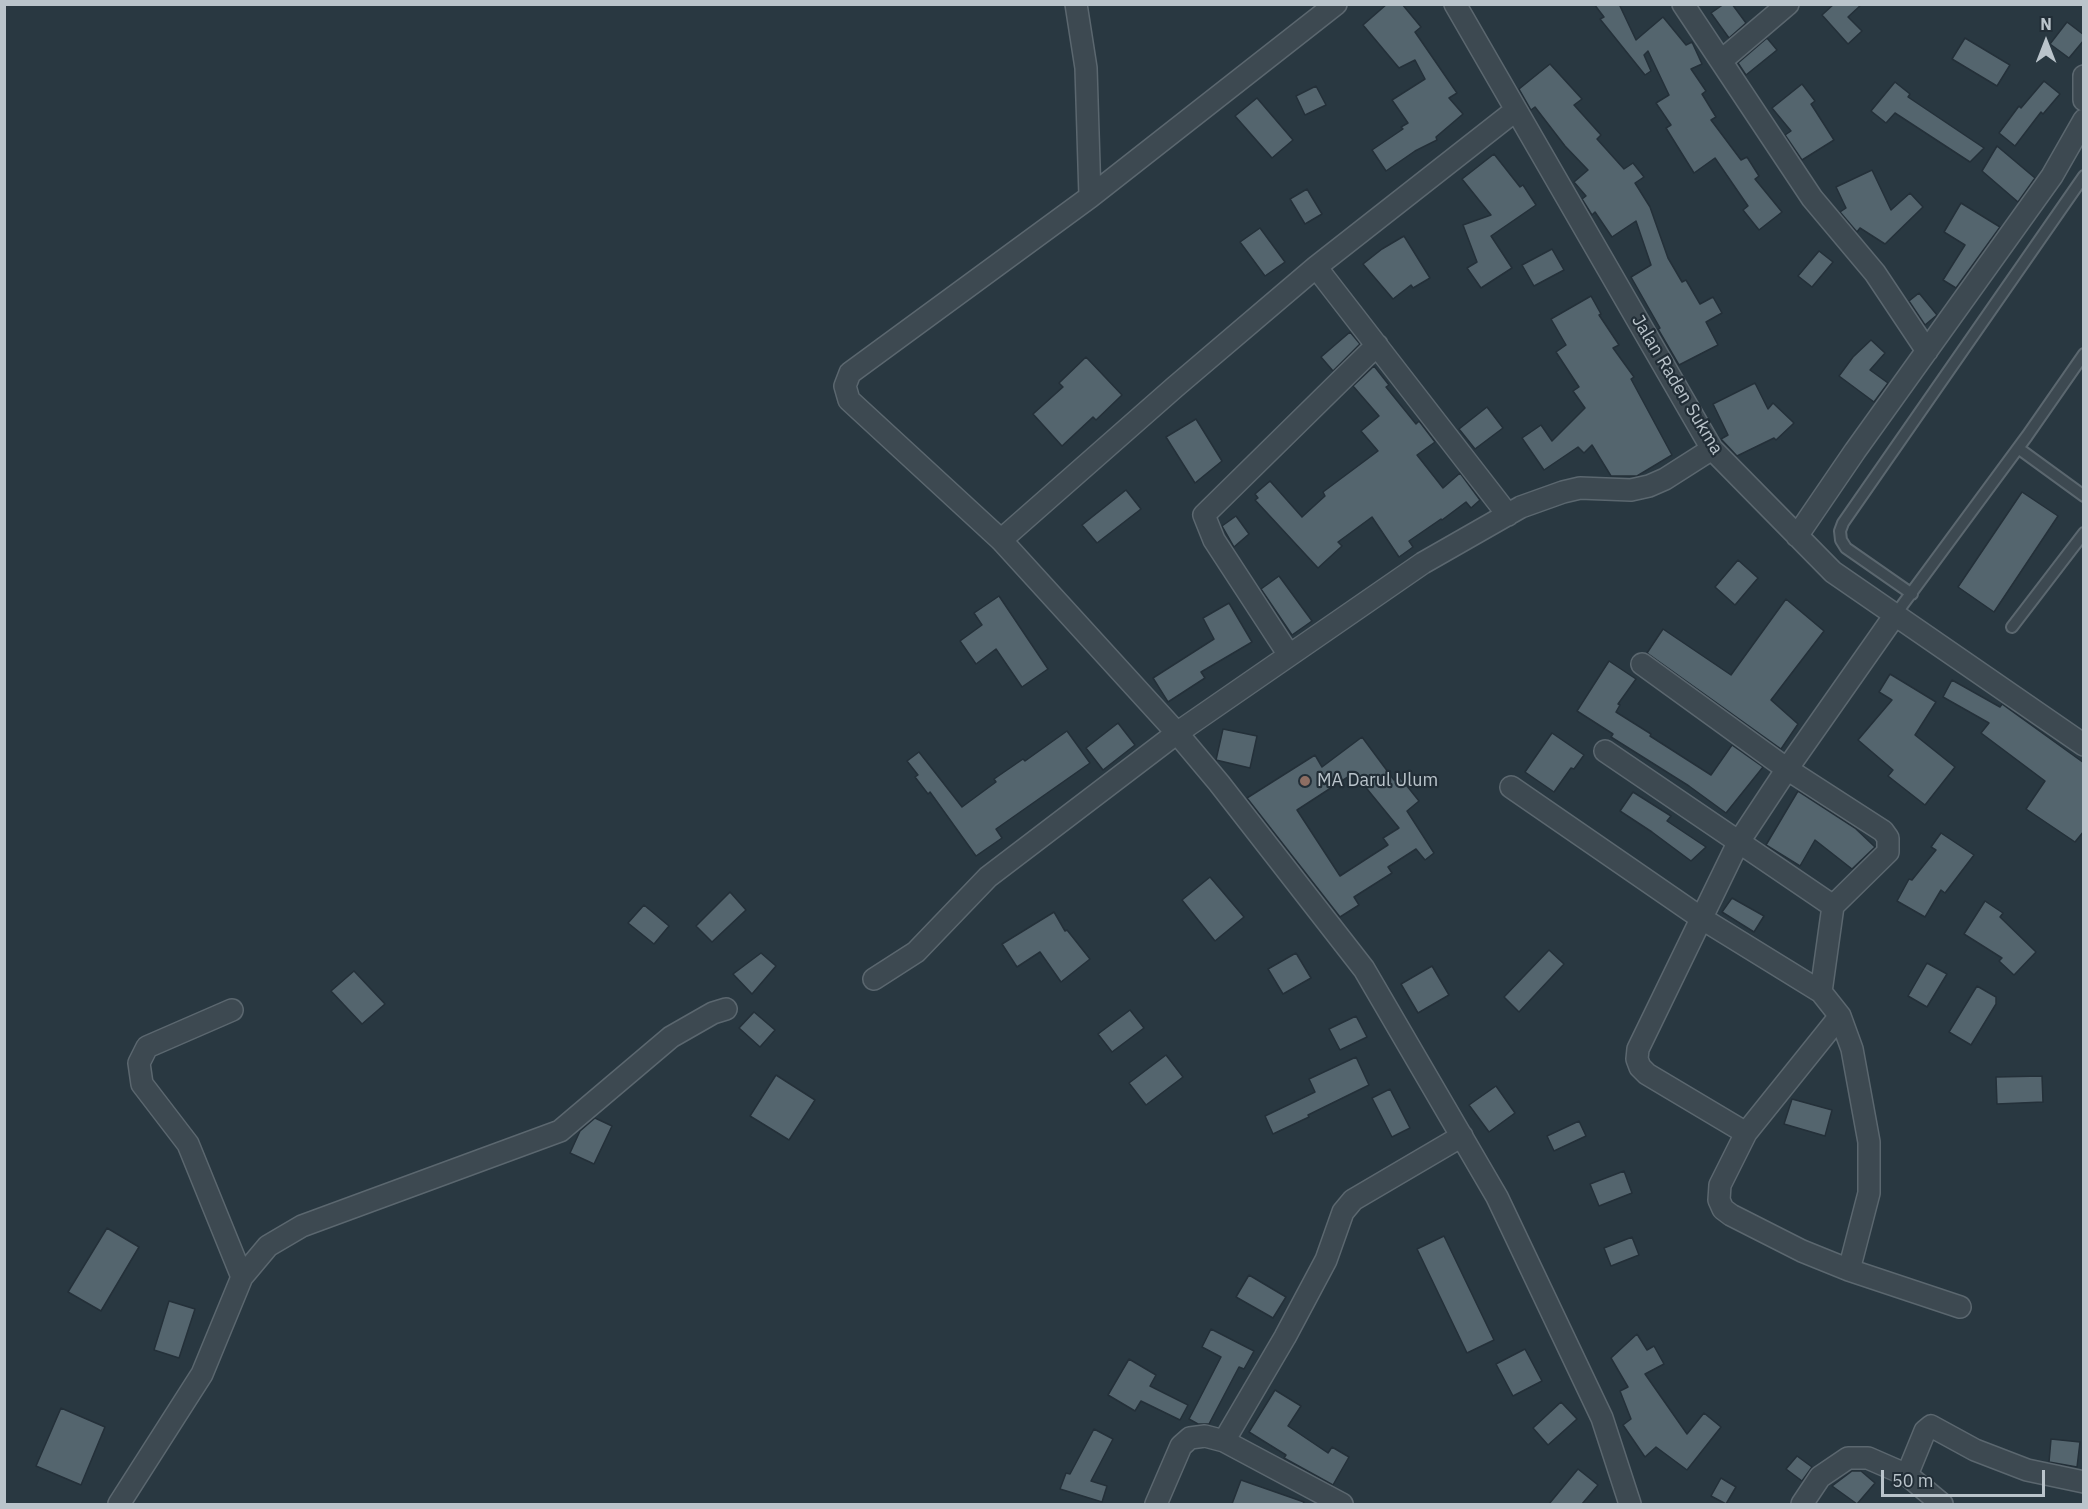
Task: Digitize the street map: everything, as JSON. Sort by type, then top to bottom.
[{"type":"street","points":[[1076,4],[1086,68],[1090,197]]},
{"type":"street","points":[[1336,4],[1090,197],[850,373],[845,386],[849,400],[1001,540],[1177,733],[1219,783],[1364,969],[1497,1197],[1602,1419],[1630,1504]]},
{"type":"street","name":"Jalan Raden Sukma","points":[[1455,4],[1712,449],[1833,572],[2084,745]]},
{"type":"street","points":[[1683,4],[1812,198],[1875,273],[1927,351]]},
{"type":"street","points":[[1721,61],[1788,4]]},
{"type":"street","points":[[2084,76],[2084,100]]},
{"type":"street","points":[[1001,540],[1316,267],[1516,110]]},
{"type":"street","points":[[1797,536],[2052,176],[2084,120]]},
{"type":"street","points":[[1316,267],[1508,515]]},
{"type":"street","points":[[1289,655],[1214,540],[1204,515],[1377,345]]},
{"type":"street","points":[[874,979],[916,952],[988,877],[1177,733],[1423,563],[1521,507],[1580,488],[1631,490],[1649,486],[1665,479],[1712,449]]},
{"type":"street","points":[[1746,1133],[1647,1074],[1640,1067],[1637,1059],[1638,1049],[1738,843],[1895,615]]},
{"type":"street","points":[[1642,663],[1787,769],[1883,831],[1888,838],[1888,852],[1833,906],[1821,992]]},
{"type":"street","points":[[1605,751],[1833,906]]},
{"type":"street","points":[[1511,787],[1701,918],[1821,992],[1840,1016],[1852,1049],[1869,1142],[1869,1192],[1849,1270]]},
{"type":"street","points":[[119,1504],[202,1374],[242,1276],[268,1245],[302,1226],[560,1131],[671,1037],[713,1013],[726,1009]]},
{"type":"street","points":[[232,1010],[147,1047],[139,1063],[142,1084],[188,1144],[242,1276]]},
{"type":"street","points":[[1840,1016],[1746,1133],[1720,1185],[1719,1200],[1723,1209],[1731,1215],[1802,1251],[1849,1270],[1960,1308]]},
{"type":"street","points":[[1224,1441],[1285,1337],[1326,1260],[1343,1212],[1353,1200],[1462,1136]]},
{"type":"street","points":[[1907,1475],[1925,1431],[1931,1426],[1975,1450],[2027,1470],[2084,1482]]},
{"type":"street","points":[[1156,1504],[1180,1446],[1190,1438],[1205,1436],[1224,1441],[1342,1504]]},
{"type":"street","points":[[1802,1504],[1820,1477],[1848,1458],[1868,1458],[1907,1475],[1942,1504]]},
{"type":"lane","points":[[1912,594],[1846,548],[1841,540],[1840,531],[1850,513],[2084,177]]},
{"type":"lane","points":[[1895,615],[2084,354]]},
{"type":"lane","points":[[2018,448],[2084,496]]},
{"type":"lane","points":[[2012,627],[2084,533]]},
{"type":"building","points":[[1387,4],[1402,4],[1421,27],[1415,32],[1457,93],[1449,98],[1463,114],[1436,137],[1437,140],[1415,151],[1386,171],[1372,150],[1403,129],[1401,127],[1408,123],[1392,100],[1425,79],[1415,60],[1399,68],[1363,25]]},
{"type":"building","points":[[1594,4],[1619,4],[1636,40],[1663,17],[1686,45],[1692,42],[1702,64],[1691,69],[1706,91],[1702,94],[1716,117],[1711,120],[1741,160],[1747,157],[1759,176],[1755,179],[1782,212],[1759,230],[1743,210],[1748,206],[1715,158],[1694,173],[1666,128],[1671,125],[1656,103],[1669,95],[1648,51],[1644,55],[1651,71],[1645,75],[1600,19],[1604,17]]},
{"type":"building","points":[[1724,4],[1732,4],[1746,23],[1729,38],[1711,13]]},
{"type":"building","points":[[1834,4],[1862,4],[1848,17],[1862,31],[1848,44],[1822,15]]},
{"type":"building","points":[[2067,22],[2084,35],[2084,40],[2069,58],[2050,44]]},
{"type":"building","points":[[1767,38],[1777,50],[1746,75],[1738,63]]},
{"type":"building","points":[[1965,38],[2010,65],[1997,86],[1952,59]]},
{"type":"building","points":[[1550,64],[1582,99],[1574,105],[1601,135],[1597,139],[1624,169],[1633,163],[1644,177],[1635,183],[1650,207],[1668,258],[1682,282],[1686,280],[1700,304],[1713,297],[1722,313],[1706,322],[1718,345],[1679,365],[1631,277],[1651,265],[1636,221],[1612,237],[1595,212],[1592,215],[1582,199],[1586,196],[1574,182],[1588,170],[1565,146],[1535,107],[1531,110],[1519,89]]},
{"type":"building","points":[[2044,81],[2060,94],[2043,114],[2041,112],[2015,146],[1999,133],[2019,106],[2021,108]]},
{"type":"building","points":[[1895,82],[1910,94],[1908,97],[1984,148],[1970,162],[1895,113],[1886,123],[1871,111]]},
{"type":"building","points":[[1802,84],[1815,101],[1811,104],[1834,140],[1802,160],[1785,135],[1791,131],[1772,108]]},
{"type":"building","points":[[1316,86],[1326,105],[1305,115],[1296,96]]},
{"type":"building","points":[[1257,98],[1293,140],[1272,158],[1235,116]]},
{"type":"building","points":[[1997,146],[2035,178],[2018,202],[1982,171]]},
{"type":"building","points":[[1494,154],[1520,187],[1523,185],[1536,205],[1491,236],[1512,268],[1481,288],[1467,268],[1477,262],[1463,225],[1491,215],[1462,179]]},
{"type":"building","points":[[1872,170],[1891,210],[1910,193],[1923,207],[1885,244],[1860,228],[1857,232],[1840,212],[1846,208],[1836,187]]},
{"type":"building","points":[[1307,189],[1322,214],[1305,224],[1290,199]]},
{"type":"building","points":[[1961,203],[2000,227],[1956,288],[1943,280],[1965,245],[1944,232]]},
{"type":"building","points":[[1260,228],[1285,262],[1265,276],[1240,242]]},
{"type":"building","points":[[1404,236],[1430,278],[1413,288],[1411,285],[1393,299],[1363,264]]},
{"type":"building","points":[[1552,249],[1564,270],[1534,286],[1522,265]]},
{"type":"building","points":[[1819,251],[1833,262],[1812,287],[1798,276]]},
{"type":"building","points":[[1919,293],[1937,315],[1925,325],[1909,301]]},
{"type":"building","points":[[1591,296],[1601,314],[1599,315],[1619,345],[1613,348],[1634,377],[1631,379],[1672,455],[1637,476],[1611,476],[1592,445],[1584,453],[1578,447],[1544,470],[1522,438],[1541,425],[1552,441],[1585,408],[1573,391],[1579,387],[1556,352],[1566,345],[1551,319]]},
{"type":"building","points":[[1350,332],[1360,344],[1333,371],[1321,357]]},
{"type":"building","points":[[1871,340],[1885,353],[1870,370],[1888,383],[1874,402],[1839,376],[1853,357]]},
{"type":"building","points":[[1086,357],[1122,395],[1096,420],[1093,417],[1062,446],[1033,414],[1063,387],[1059,383]]},
{"type":"building","points":[[1374,366],[1389,385],[1386,387],[1416,424],[1419,421],[1435,442],[1417,455],[1443,488],[1460,473],[1480,500],[1471,508],[1466,502],[1409,541],[1413,547],[1399,557],[1372,517],[1338,542],[1342,546],[1318,568],[1255,500],[1258,498],[1255,494],[1270,481],[1302,517],[1325,496],[1323,492],[1378,451],[1361,431],[1379,416],[1353,386]]},
{"type":"building","points":[[1755,383],[1768,409],[1773,403],[1794,423],[1776,440],[1774,438],[1737,456],[1721,439],[1728,435],[1713,404]]},
{"type":"building","points":[[1487,407],[1503,428],[1475,449],[1459,429]]},
{"type":"building","points":[[1196,419],[1222,461],[1195,483],[1166,437]]},
{"type":"building","points":[[1126,490],[1141,509],[1097,543],[1082,525]]},
{"type":"building","points":[[2022,492],[2058,516],[1994,612],[1958,587]]},
{"type":"building","points":[[1236,516],[1249,534],[1234,547],[1222,526]]},
{"type":"building","points":[[1738,560],[1758,578],[1735,605],[1715,587]]},
{"type":"building","points":[[1279,576],[1312,621],[1292,635],[1261,589]]},
{"type":"building","points":[[999,596],[1048,669],[1022,687],[996,649],[976,664],[960,641],[982,625],[974,613]]},
{"type":"building","points":[[1786,599],[1824,631],[1771,700],[1798,724],[1781,749],[1647,653],[1663,629],[1731,675]]},
{"type":"building","points":[[1229,603],[1252,642],[1201,672],[1205,678],[1168,702],[1153,678],[1214,639],[1203,618]]},
{"type":"building","points":[[1609,661],[1636,679],[1618,704],[1620,705],[1616,712],[1651,734],[1650,736],[1711,775],[1732,745],[1763,767],[1726,813],[1689,786],[1611,737],[1613,734],[1577,711]]},
{"type":"building","points":[[1890,674],[1936,702],[1915,735],[1955,767],[1925,805],[1888,776],[1893,770],[1858,740],[1892,700],[1879,692]]},
{"type":"building","points":[[1952,680],[2000,707],[2002,704],[2084,763],[2084,831],[2075,842],[2026,809],[2045,781],[1981,733],[1989,723],[1943,697]]},
{"type":"building","points":[[1118,723],[1135,745],[1103,770],[1086,748]]},
{"type":"building","points":[[1223,729],[1257,736],[1250,768],[1216,760]]},
{"type":"building","points":[[1067,731],[1090,763],[996,829],[1002,838],[976,856],[930,792],[928,794],[915,777],[918,775],[907,761],[919,752],[962,807],[996,782],[994,779],[1023,759],[1025,761]]},
{"type":"building","points":[[1552,733],[1584,755],[1574,769],[1571,768],[1554,792],[1525,772]]},
{"type":"building","points":[[1362,737],[1394,780],[1399,776],[1419,801],[1407,811],[1434,853],[1425,860],[1416,849],[1388,867],[1392,873],[1354,897],[1359,905],[1340,917],[1247,798],[1315,755],[1322,767]],"holes":[[[1354,773],[1399,828],[1383,838],[1388,845],[1340,876],[1297,810]]]},
{"type":"building","points":[[1798,791],[1855,828],[1875,847],[1852,869],[1815,840],[1800,866],[1766,845]]},
{"type":"building","points":[[1633,792],[1671,816],[1667,821],[1706,847],[1691,861],[1620,811]]},
{"type":"building","points":[[1941,833],[1974,855],[1945,893],[1941,890],[1925,917],[1897,901],[1909,879],[1912,880],[1936,850],[1931,847]]},
{"type":"building","points":[[1210,877],[1244,917],[1215,941],[1182,900]]},
{"type":"building","points":[[730,892],[746,910],[712,942],[696,926]]},
{"type":"building","points":[[1732,898],[1764,916],[1754,932],[1722,912]]},
{"type":"building","points":[[1985,901],[2003,913],[2000,917],[2036,952],[2014,975],[1999,961],[2002,958],[1964,934]]},
{"type":"building","points":[[644,905],[669,926],[654,944],[628,923]]},
{"type":"building","points":[[1054,912],[1065,931],[1067,930],[1090,959],[1061,982],[1040,952],[1017,967],[1002,944]]},
{"type":"building","points":[[1549,950],[1564,964],[1519,1012],[1504,997]]},
{"type":"building","points":[[761,953],[776,966],[752,994],[733,974]]},
{"type":"building","points":[[1296,953],[1311,978],[1283,994],[1268,969]]},
{"type":"building","points":[[1927,963],[1947,974],[1927,1007],[1908,996]]},
{"type":"building","points":[[1432,966],[1449,995],[1418,1013],[1401,984]]},
{"type":"building","points":[[354,971],[385,1004],[362,1024],[331,991]]},
{"type":"building","points":[[1977,986],[1996,997],[1996,1004],[1971,1045],[1949,1032]]},
{"type":"building","points":[[1130,1010],[1144,1028],[1112,1052],[1098,1034]]},
{"type":"building","points":[[754,1012],[775,1030],[760,1047],[739,1028]]},
{"type":"building","points":[[1356,1016],[1367,1037],[1340,1050],[1329,1029]]},
{"type":"building","points":[[1166,1055],[1183,1077],[1146,1105],[1129,1083]]},
{"type":"building","points":[[1356,1057],[1369,1085],[1273,1134],[1265,1116],[1315,1092],[1309,1079]]},
{"type":"building","points":[[776,1075],[815,1100],[789,1140],[750,1116]]},
{"type":"building","points":[[2042,1076],[2043,1102],[1997,1104],[1996,1077]]},
{"type":"building","points":[[1496,1086],[1515,1113],[1489,1132],[1469,1105]]},
{"type":"building","points":[[1390,1089],[1410,1128],[1392,1137],[1372,1098]]},
{"type":"building","points":[[1792,1099],[1832,1110],[1825,1136],[1784,1124]]},
{"type":"building","points":[[595,1118],[612,1126],[594,1164],[570,1153],[580,1131]]},
{"type":"building","points":[[1579,1121],[1586,1136],[1554,1151],[1547,1136]]},
{"type":"building","points":[[1624,1171],[1632,1193],[1599,1206],[1590,1184]]},
{"type":"building","points":[[107,1228],[139,1247],[101,1311],[68,1292]]},
{"type":"building","points":[[1444,1236],[1494,1340],[1467,1353],[1417,1249]]},
{"type":"building","points":[[1632,1237],[1639,1255],[1611,1266],[1604,1248]]},
{"type":"building","points":[[1249,1275],[1286,1297],[1273,1318],[1236,1297]]},
{"type":"building","points":[[169,1301],[195,1309],[179,1358],[154,1350]]},
{"type":"building","points":[[1211,1329],[1254,1351],[1244,1369],[1239,1367],[1209,1424],[1198,1424],[1189,1419],[1221,1357],[1202,1347]]},
{"type":"building","points":[[1637,1334],[1647,1350],[1654,1346],[1664,1364],[1645,1374],[1687,1434],[1704,1413],[1721,1427],[1687,1470],[1656,1447],[1645,1457],[1623,1425],[1631,1419],[1620,1391],[1628,1387],[1611,1358]]},
{"type":"building","points":[[1525,1349],[1542,1381],[1513,1396],[1496,1364]]},
{"type":"building","points":[[1129,1359],[1156,1375],[1150,1386],[1188,1405],[1180,1420],[1141,1401],[1135,1411],[1108,1395]]},
{"type":"building","points":[[1275,1390],[1301,1406],[1288,1426],[1328,1453],[1332,1447],[1349,1457],[1333,1485],[1284,1458],[1286,1455],[1249,1432]]},
{"type":"building","points":[[1561,1402],[1577,1419],[1548,1445],[1533,1428]]},
{"type":"building","points":[[61,1408],[105,1427],[81,1485],[36,1466]]},
{"type":"building","points":[[1094,1429],[1113,1439],[1091,1481],[1107,1486],[1102,1502],[1060,1489],[1066,1473],[1070,1474]]},
{"type":"building","points":[[2051,1439],[2080,1442],[2077,1467],[2049,1462]]},
{"type":"building","points":[[1797,1456],[1812,1467],[1802,1481],[1786,1469]]},
{"type":"building","points":[[1578,1469],[1598,1485],[1582,1504],[1549,1504]]},
{"type":"building","points":[[1852,1471],[1861,1471],[1875,1483],[1857,1504],[1832,1486]]},
{"type":"building","points":[[1721,1478],[1736,1487],[1726,1504],[1711,1496]]},
{"type":"building","points":[[1241,1480],[1304,1502],[1303,1504],[1232,1504]]},
{"type":"place","name":"MA Darul Ulum","points":[[1305,781]]}]
